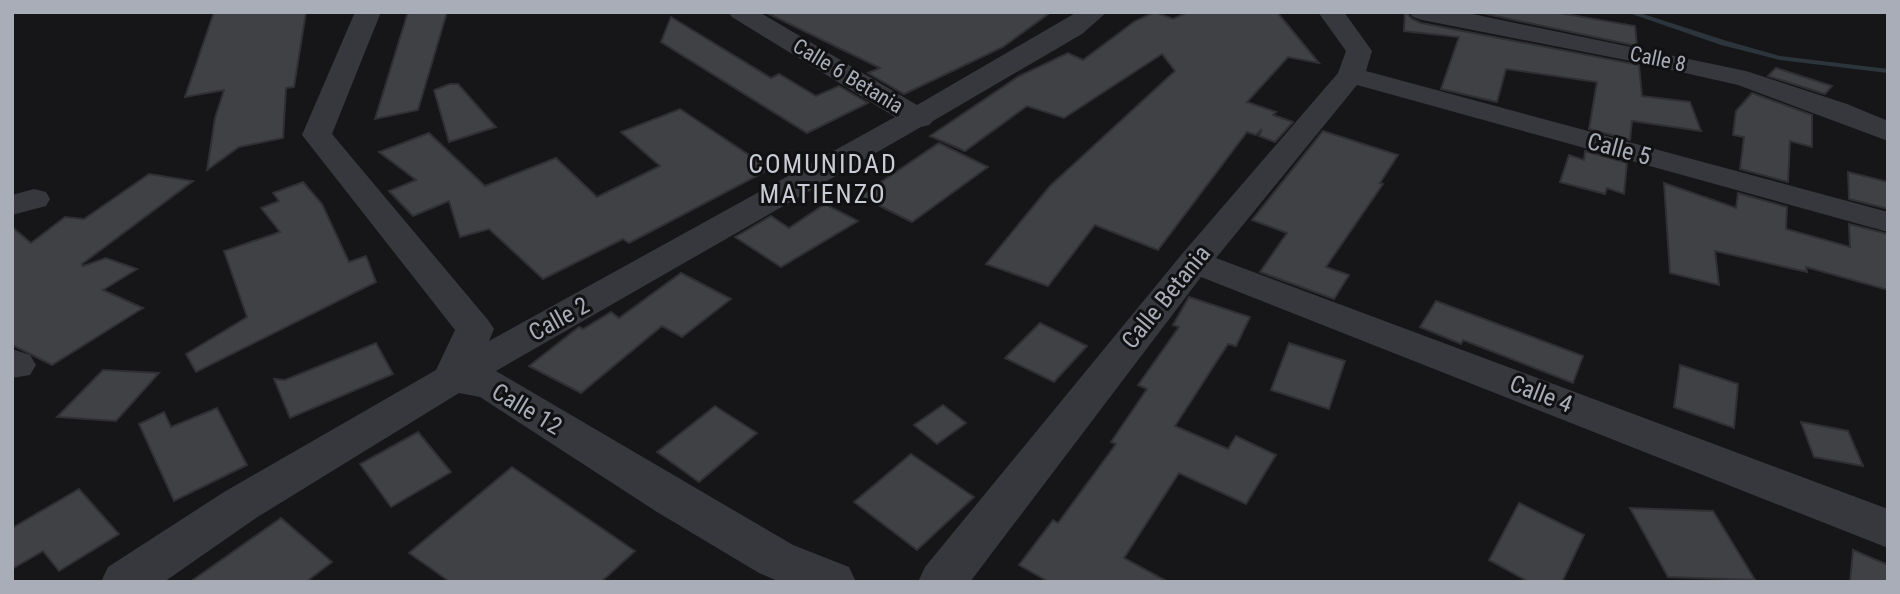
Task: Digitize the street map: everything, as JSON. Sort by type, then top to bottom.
[{"type":"street","points":[[368,12],[317,135],[475,329],[452,378]]},
{"type":"street","name":"Calle 6 Betania","points":[[741,12],[919,119]]},
{"type":"street","name":"Calle 2","points":[[125,582],[238,506],[452,378],[919,119],[1073,28],[1094,12]]},
{"type":"street","points":[[1331,12],[1359,51],[1351,75]]},
{"type":"street","name":"Calle 8","points":[[1422,12],[1641,55],[1746,79],[1838,110],[1888,132]]},
{"type":"street","name":"Calle 5","points":[[1351,75],[1888,222]]},
{"type":"street","name":"Calle Betania","points":[[942,582],[1194,262],[1351,75]]},
{"type":"street","name":"Calle 4","points":[[1194,262],[1888,529]]},
{"type":"street","name":"Calle 12","points":[[452,378],[490,384],[673,499],[776,559],[832,582]]},
{"type":"building","points":[[214,12],[306,12],[294,87],[286,88],[283,138],[239,147],[207,170],[215,118],[224,90],[185,97]]},
{"type":"building","points":[[408,12],[447,12],[418,110],[375,119]]},
{"type":"building","points":[[765,12],[1051,12],[1003,47],[904,94],[868,73],[880,68]]},
{"type":"building","points":[[1155,12],[1173,19],[1188,12],[1277,12],[1319,63],[1288,57],[1247,102],[1276,112],[1273,115],[1293,122],[1275,142],[1259,136],[1262,129],[1256,135],[1247,132],[1158,250],[1095,225],[1048,286],[986,264],[1050,186],[1175,71],[1162,54],[1064,118],[1027,106],[965,151],[930,136],[1019,76],[1068,53],[1083,60],[1135,21]]},
{"type":"building","points":[[1405,12],[1421,23],[1639,65],[1642,96],[1690,102],[1701,131],[1632,121],[1630,140],[1589,129],[1597,82],[1506,69],[1497,102],[1441,89],[1459,37],[1404,31]]},
{"type":"building","points":[[1477,12],[1554,12],[1635,26],[1637,46]]},
{"type":"building","points":[[671,17],[771,78],[779,74],[816,96],[839,86],[868,103],[807,133],[661,42]]},
{"type":"building","points":[[1776,68],[1832,86],[1825,94],[1768,76]]},
{"type":"building","points":[[458,84],[496,127],[449,142],[434,90]]},
{"type":"building","points":[[1752,93],[1812,115],[1812,147],[1790,141],[1788,182],[1740,169],[1744,137],[1733,135],[1736,111]]},
{"type":"building","points":[[680,109],[770,169],[629,243],[623,239],[543,279],[489,229],[460,237],[449,201],[413,216],[389,191],[416,180],[379,152],[429,133],[485,186],[556,158],[597,197],[660,166],[621,132]]},
{"type":"building","points":[[1323,131],[1398,155],[1380,183],[1383,184],[1326,267],[1349,275],[1334,299],[1260,272],[1287,233],[1252,220]]},
{"type":"building","points":[[939,143],[988,167],[912,222],[860,196]]},
{"type":"building","points":[[1585,151],[1627,163],[1624,194],[1607,188],[1605,194],[1560,182],[1569,155],[1584,160]]},
{"type":"building","points":[[1848,172],[1888,182],[1888,209],[1849,199]]},
{"type":"building","points":[[149,174],[193,181],[82,264],[83,266],[106,258],[137,269],[103,290],[143,308],[52,365],[12,345],[12,227],[31,243],[65,217],[84,219]]},
{"type":"building","points":[[303,182],[322,204],[349,262],[366,256],[376,282],[196,372],[186,354],[247,317],[224,251],[280,232],[261,208],[279,201],[273,193]]},
{"type":"building","points":[[1664,183],[1736,208],[1738,193],[1787,207],[1786,229],[1850,247],[1849,224],[1888,234],[1888,290],[1806,267],[1807,272],[1715,251],[1719,285],[1670,273]]},
{"type":"building","points":[[825,204],[858,221],[781,267],[735,237],[771,216],[789,228]]},
{"type":"building","points":[[681,273],[731,299],[682,337],[662,326],[581,393],[529,366],[579,327],[583,329],[611,312],[619,318]]},
{"type":"building","points":[[1189,297],[1250,317],[1236,346],[1228,344],[1175,426],[1228,449],[1236,436],[1276,455],[1246,504],[1179,473],[1124,558],[1168,582],[1049,582],[1019,565],[1053,520],[1058,523],[1116,444],[1111,442],[1147,389],[1138,385],[1179,327],[1173,325]]},
{"type":"building","points":[[1436,301],[1583,356],[1573,383],[1463,340],[1461,344],[1420,327]]},
{"type":"building","points":[[1040,323],[1087,346],[1054,382],[1005,358]]},
{"type":"building","points":[[376,343],[393,374],[290,418],[274,379],[285,380]]},
{"type":"building","points":[[1289,343],[1345,361],[1329,409],[1271,390]]},
{"type":"building","points":[[1680,365],[1738,384],[1734,428],[1674,407]]},
{"type":"building","points":[[103,370],[159,373],[116,421],[57,417]]},
{"type":"building","points":[[943,405],[966,423],[937,444],[914,425]]},
{"type":"building","points":[[715,406],[757,433],[699,482],[657,452]]},
{"type":"building","points":[[217,408],[247,465],[174,501],[139,424],[164,412],[171,427]]},
{"type":"building","points":[[1801,422],[1848,431],[1863,466],[1814,457]]},
{"type":"building","points":[[418,432],[451,472],[391,507],[360,464]]},
{"type":"building","points":[[911,454],[974,497],[917,550],[854,502]]},
{"type":"building","points":[[512,467],[635,551],[601,582],[450,582],[409,553]]},
{"type":"building","points":[[79,489],[119,534],[59,571],[43,551],[12,569],[12,528]]},
{"type":"building","points":[[1519,503],[1584,535],[1562,582],[1529,582],[1489,560]]},
{"type":"building","points":[[1630,508],[1713,511],[1755,580],[1668,577]]},
{"type":"building","points":[[281,518],[332,562],[306,582],[190,582]]},
{"type":"building","points":[[1853,550],[1888,565],[1888,582],[1850,582]]},
{"type":"waterway","points":[[1629,12],[1780,58],[1888,71]]},
{"type":"district","name":"COMUNIDAD MATIENZO","points":[[823,179]]}]
